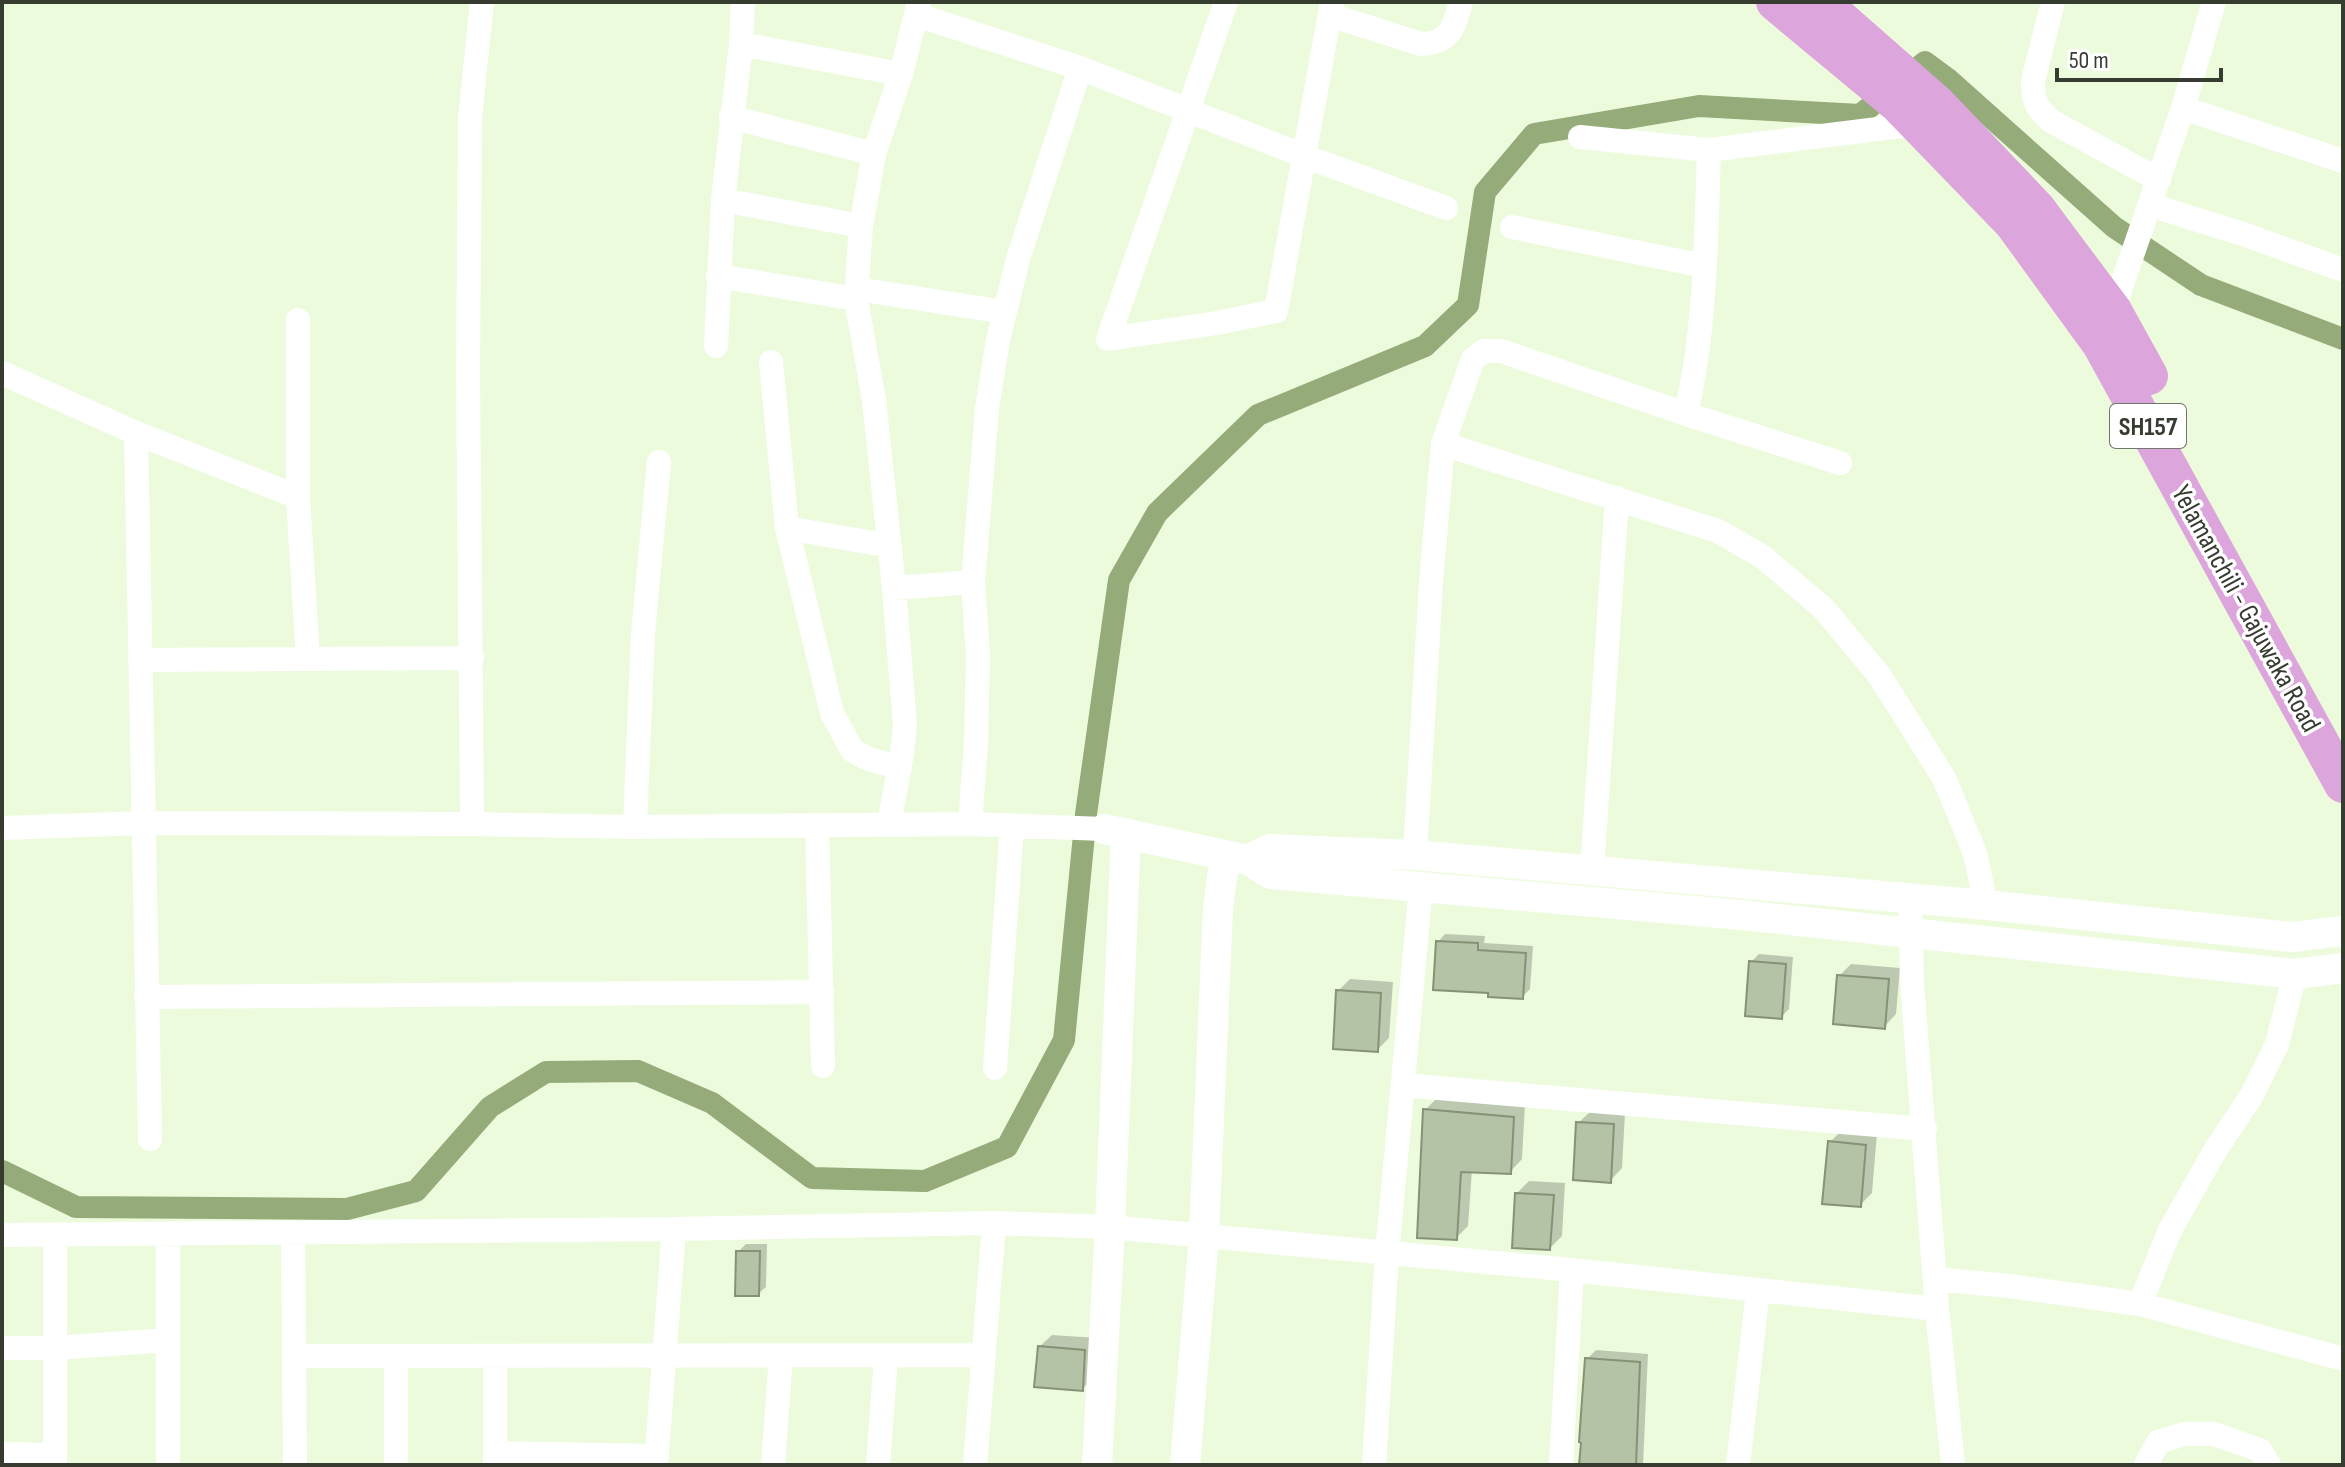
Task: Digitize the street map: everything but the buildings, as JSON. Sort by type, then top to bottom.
[{"type":"main road","name":"Yelamanchili - Gajuwaka Road","points":[[1800,6],[1865,59],[1918,111],[2036,208],[2343,734]]},
{"type":"main road","name":"Yelamanchili - Gajuwaka Road","points":[[2107,328],[2343,784]]},
{"type":"street","points":[[472,824],[468,373],[470,118],[482,2]]},
{"type":"street","points":[[716,346],[723,200],[743,2]]},
{"type":"street","points":[[1226,2],[1108,339],[1276,311],[1331,9],[1421,44],[1441,41],[1448,35],[1461,2]]},
{"type":"street","points":[[2053,2],[2033,81],[2037,108],[2051,121],[2159,180]]},
{"type":"street","points":[[2107,328],[2183,108],[2214,2]]},
{"type":"street","points":[[889,824],[905,726],[874,400],[857,294],[861,226],[874,154],[901,74],[918,8],[1446,208]]},
{"type":"street","points":[[741,44],[901,74]]},
{"type":"street","points":[[970,824],[978,655],[973,582],[987,408],[998,340],[1018,259],[1080,68]]},
{"type":"street","points":[[2183,108],[2343,161]]},
{"type":"street","points":[[1580,137],[1709,150],[1918,111]]},
{"type":"street","points":[[731,117],[874,154]]},
{"type":"street","points":[[1686,414],[1695,377],[1702,320],[1709,150]]},
{"type":"street","points":[[723,200],[861,226]]},
{"type":"street","points":[[2150,205],[2343,270]]},
{"type":"street","points":[[1512,227],[1704,266]]},
{"type":"street","points":[[718,276],[1005,312]]},
{"type":"street","points":[[298,320],[298,497],[308,659]]},
{"type":"street","points":[[1415,855],[1431,582],[1443,444],[1473,359],[1484,351],[1501,351],[1840,463]]},
{"type":"street","points":[[771,362],[787,528],[832,713],[852,750],[866,758],[900,768]]},
{"type":"street","points":[[2,373],[136,433],[298,497]]},
{"type":"street","points":[[136,433],[150,1139]]},
{"type":"street","points":[[1443,444],[1718,531],[1763,557],[1824,609],[1879,675],[1944,778],[1975,853],[1986,905]]},
{"type":"street","points":[[635,827],[643,633],[659,462]]},
{"type":"street","points":[[1592,871],[1617,498]]},
{"type":"street","points":[[787,528],[890,546]]},
{"type":"street","points":[[894,588],[973,582]]},
{"type":"street","points":[[140,660],[472,658]]},
{"type":"street","points":[[2,828],[143,823],[635,827],[970,824],[1074,827],[1115,831],[1236,857],[1271,874],[1742,915],[2295,974],[2343,968]]},
{"type":"street","points":[[995,1068],[1012,825]]},
{"type":"street","points":[[817,826],[823,1066]]},
{"type":"street","points":[[1097,1465],[1110,1227],[1115,831]]},
{"type":"street","points":[[1236,857],[1270,849],[1415,855],[1986,905],[2292,937],[2343,931]]},
{"type":"street","points":[[1185,1465],[1204,1236],[1218,908],[1236,857]]},
{"type":"street","points":[[1374,1465],[1387,1254],[1421,887]]},
{"type":"street","points":[[1910,899],[1937,1309],[1953,1465]]},
{"type":"street","points":[[2140,1304],[2170,1230],[2216,1149],[2252,1095],[2277,1044],[2295,974]]},
{"type":"street","points":[[146,997],[822,992]]},
{"type":"street","points":[[1403,1085],[1925,1129]]},
{"type":"street","points":[[975,1465],[994,1223]]},
{"type":"street","points":[[2,1235],[994,1223],[1110,1227],[1572,1270],[1937,1309]]},
{"type":"street","points":[[495,1356],[495,1459],[656,1461],[674,1229]]},
{"type":"street","points":[[293,1233],[295,1465]]},
{"type":"street","points":[[168,1234],[168,1465]]},
{"type":"street","points":[[2,1454],[55,1460],[55,1235]]},
{"type":"street","points":[[1561,1465],[1572,1270]]},
{"type":"street","points":[[1936,1279],[2140,1304],[2343,1359]]},
{"type":"street","points":[[1738,1465],[1758,1291]]},
{"type":"street","points":[[2,1348],[55,1348],[168,1340]]},
{"type":"street","points":[[294,1356],[982,1355]]},
{"type":"street","points":[[396,1356],[396,1465]]},
{"type":"street","points":[[773,1465],[781,1356]]},
{"type":"street","points":[[878,1465],[886,1356]]},
{"type":"street","points":[[2146,1465],[2158,1442],[2184,1434],[2214,1434],[2260,1450],[2269,1465]]},
{"type":"waterway","points":[[2,1171],[76,1207],[347,1209],[416,1191],[490,1107],[546,1072],[638,1071],[712,1103],[812,1178],[925,1181],[1007,1147],[1064,1040],[1086,814],[1119,580],[1157,513],[1258,415],[1425,346],[1468,305],[1485,192],[1534,134],[1699,106],[1860,115],[1925,62],[2114,227],[2201,285],[2343,339]]}]
